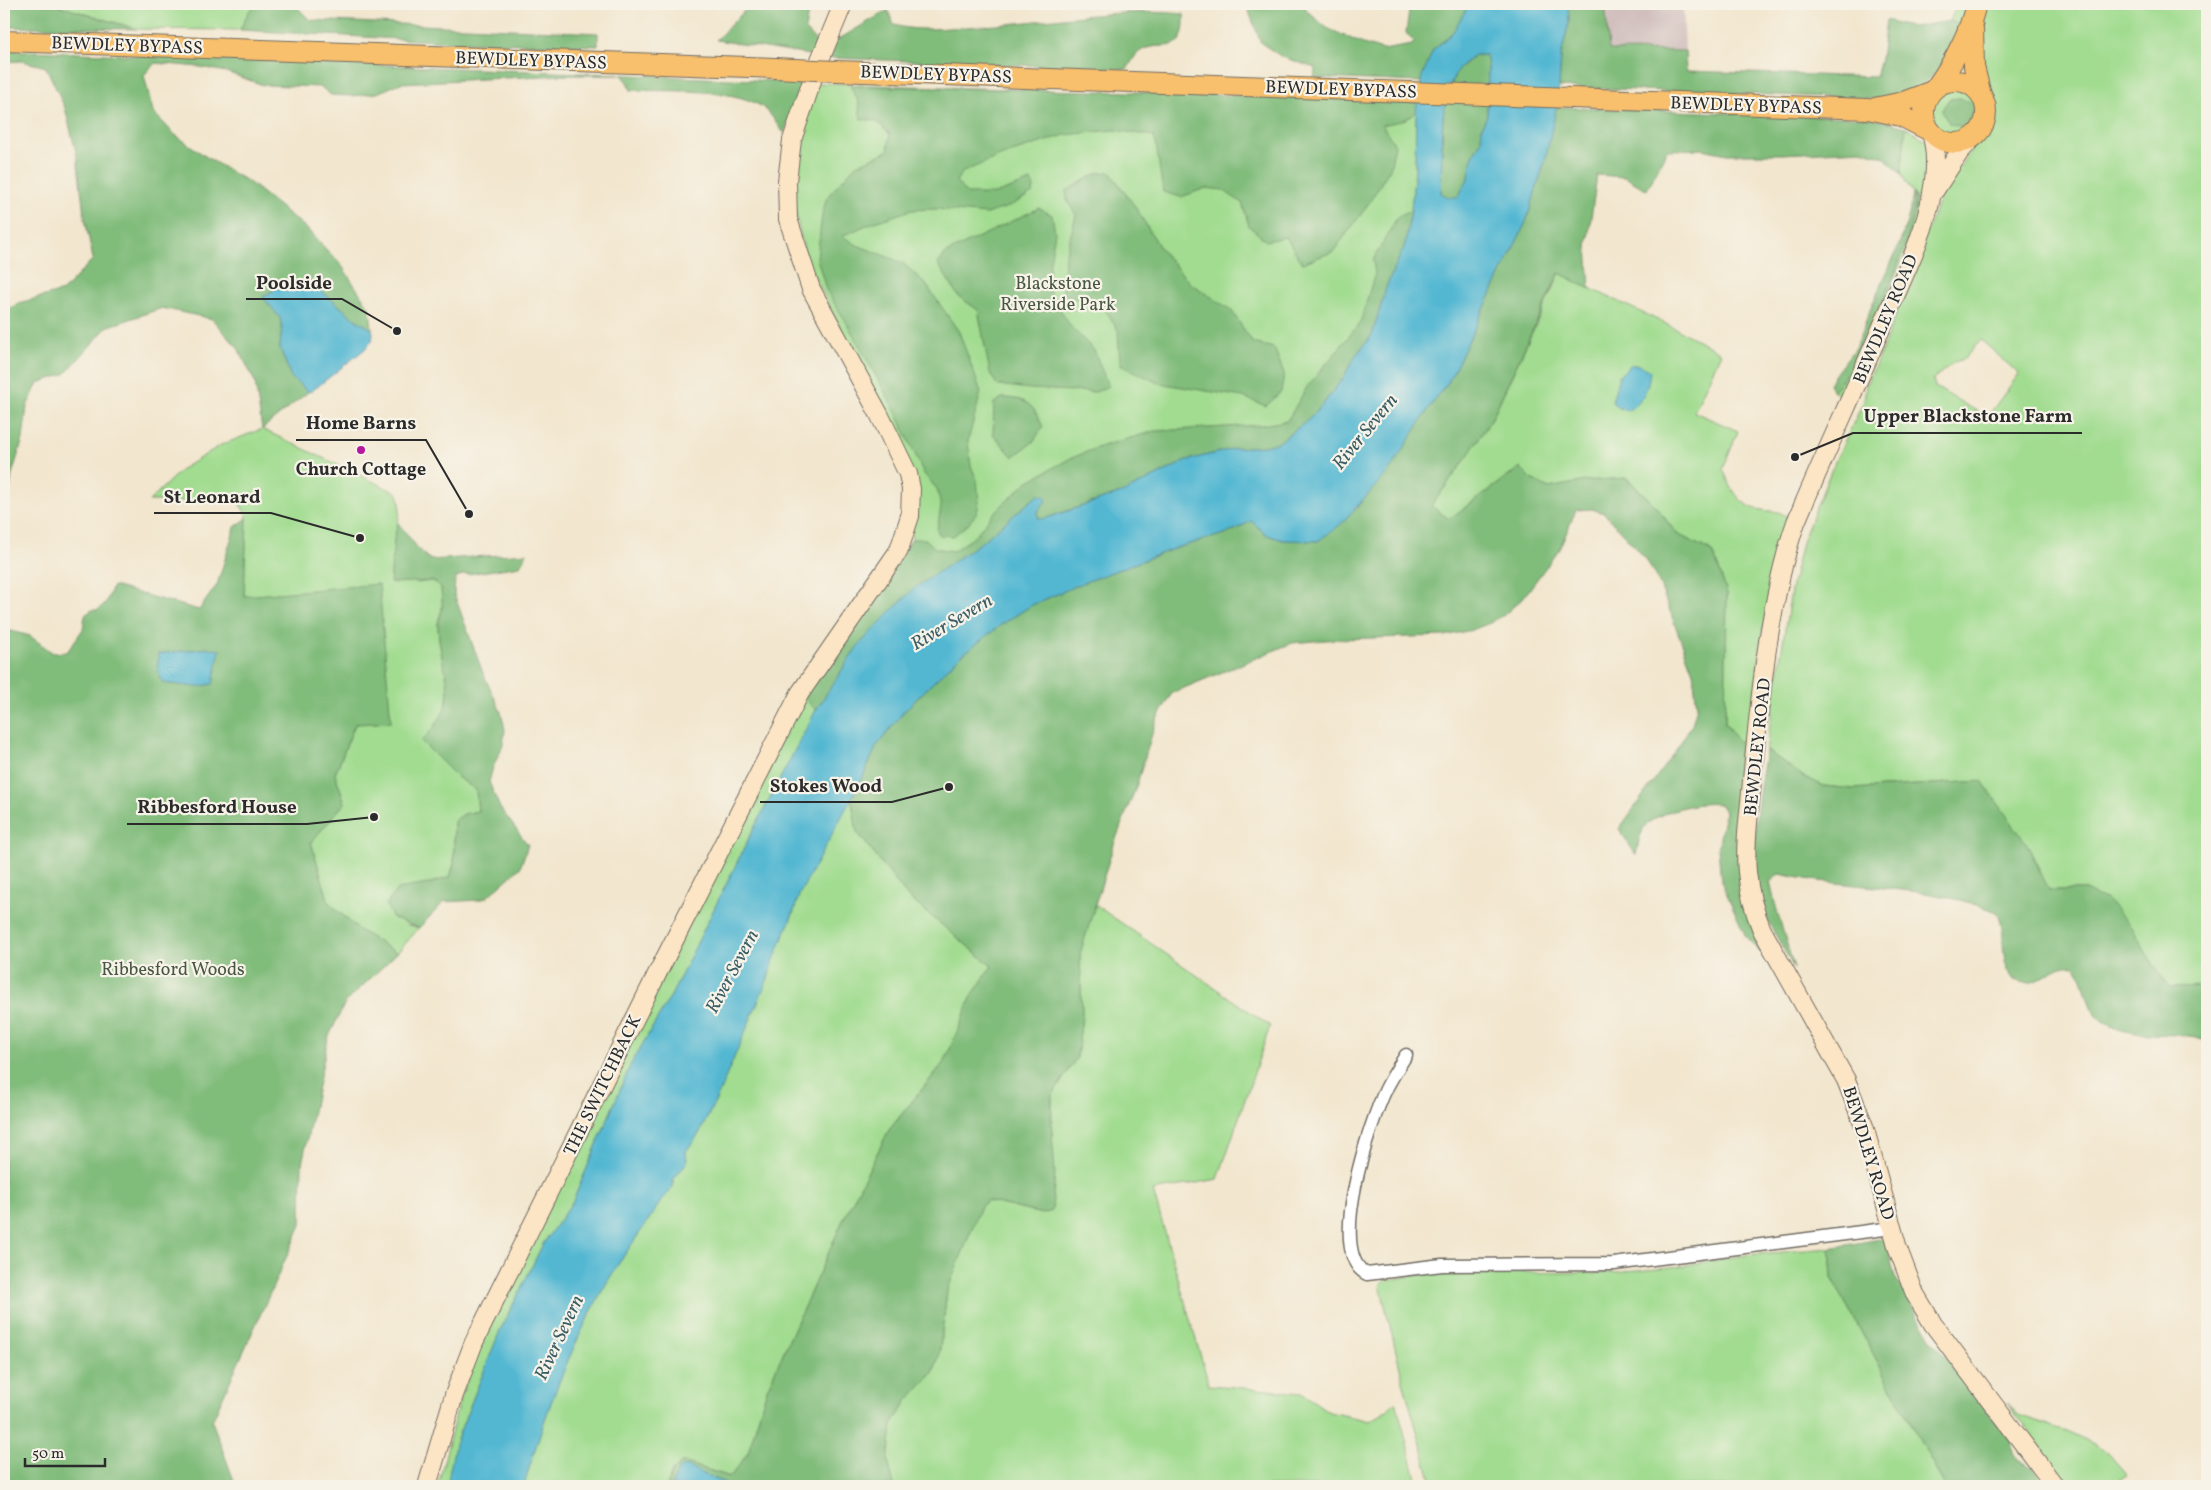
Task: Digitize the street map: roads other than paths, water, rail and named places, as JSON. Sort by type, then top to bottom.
[{"type":"highway","points":[[1975,8],[1974,67],[1986,113],[1980,131],[1964,142],[1954,143],[1944,141],[1931,132],[1924,117],[1924,107],[1955,58],[1975,8]]},
{"type":"highway","name":"BEWDLEY BYPASS","points":[[4,41],[1589,98],[1868,110],[1902,116],[1931,132]]},
{"type":"highway","points":[[1934,89],[1949,81],[1958,81],[1975,88],[1981,95]]},
{"type":"highway","name":"BEWDLEY BYPASS","points":[[1868,110],[1903,102],[1934,89]]},
{"type":"main road","name":"THE SWITCHBACK","points":[[427,1486],[454,1394],[474,1342],[661,965],[800,693],[899,550],[910,516],[911,489],[908,474],[879,414],[811,290],[788,219],[787,181],[792,140],[815,72],[843,4]]},
{"type":"main road","name":"BEWDLEY ROAD","points":[[1931,132],[1936,155],[1932,194],[1910,259],[1796,522],[1784,561],[1773,615],[1756,737],[1746,869],[1753,907],[1762,930],[1846,1080],[1864,1126],[1892,1228],[1915,1294],[1939,1332],[2055,1486]]},
{"type":"main road","name":"BEWDLEY ROAD","points":[[1932,194],[1959,153],[1973,137]]},
{"type":"street","points":[[1406,1055],[1386,1089],[1374,1120],[1352,1202],[1349,1231],[1353,1258],[1360,1270],[1367,1274],[1442,1265],[1614,1264],[1892,1228]]},
{"type":"water","name":"River Severn","points":[[1469,4],[1568,4],[1569,22],[1561,56],[1558,100],[1545,161],[1526,222],[1449,381],[1435,399],[1390,470],[1340,525],[1318,541],[1283,540],[1267,535],[1251,521],[1231,532],[1176,548],[1080,584],[1032,605],[1002,624],[958,658],[905,710],[876,747],[862,779],[799,895],[768,978],[716,1100],[699,1134],[686,1151],[687,1162],[673,1180],[673,1187],[663,1198],[616,1267],[578,1338],[557,1386],[524,1486],[447,1486],[455,1444],[499,1333],[543,1244],[573,1201],[631,1064],[672,994],[751,834],[816,710],[857,647],[915,588],[983,541],[1038,495],[1044,496],[1047,499],[1038,511],[1038,518],[1044,519],[1124,492],[1188,460],[1236,448],[1265,446],[1279,442],[1307,421],[1344,377],[1356,355],[1372,335],[1387,285],[1405,245],[1415,169],[1416,111],[1422,76],[1433,50],[1453,32]],"holes":[[[1475,55],[1486,55],[1488,65],[1487,115],[1482,127],[1481,141],[1472,158],[1469,177],[1458,197],[1448,197],[1441,193],[1442,130],[1446,98],[1458,70]]]},
{"type":"water","points":[[283,284],[320,290],[356,320],[372,329],[372,341],[365,349],[312,391],[308,392],[291,377],[280,348],[282,326],[280,318],[263,297]]},
{"type":"water","points":[[1630,365],[1639,365],[1650,371],[1644,394],[1627,411],[1619,408],[1612,402],[1619,376]]},
{"type":"water","points":[[208,648],[220,650],[213,684],[196,687],[163,683],[158,672],[158,654]]},
{"type":"water","points":[[683,1466],[732,1486],[671,1486],[679,1469]]},
{"type":"place","name":"Poolside","points":[[397,331]]},
{"type":"place","name":"Church Cottage","points":[[361,450]]},
{"type":"place","name":"Upper Blackstone Farm","points":[[1795,457]]},
{"type":"place","name":"Home Barns","points":[[469,514]]},
{"type":"place","name":"St Leonard","points":[[360,538]]},
{"type":"place","name":"Stokes Wood","points":[[949,787]]},
{"type":"place","name":"Ribbesford House","points":[[374,817]]},
{"type":"park label","name":"Blackstone Riverside Park","points":[[1058,293]]},
{"type":"park label","name":"Ribbesford Woods","points":[[173,969]]}]
